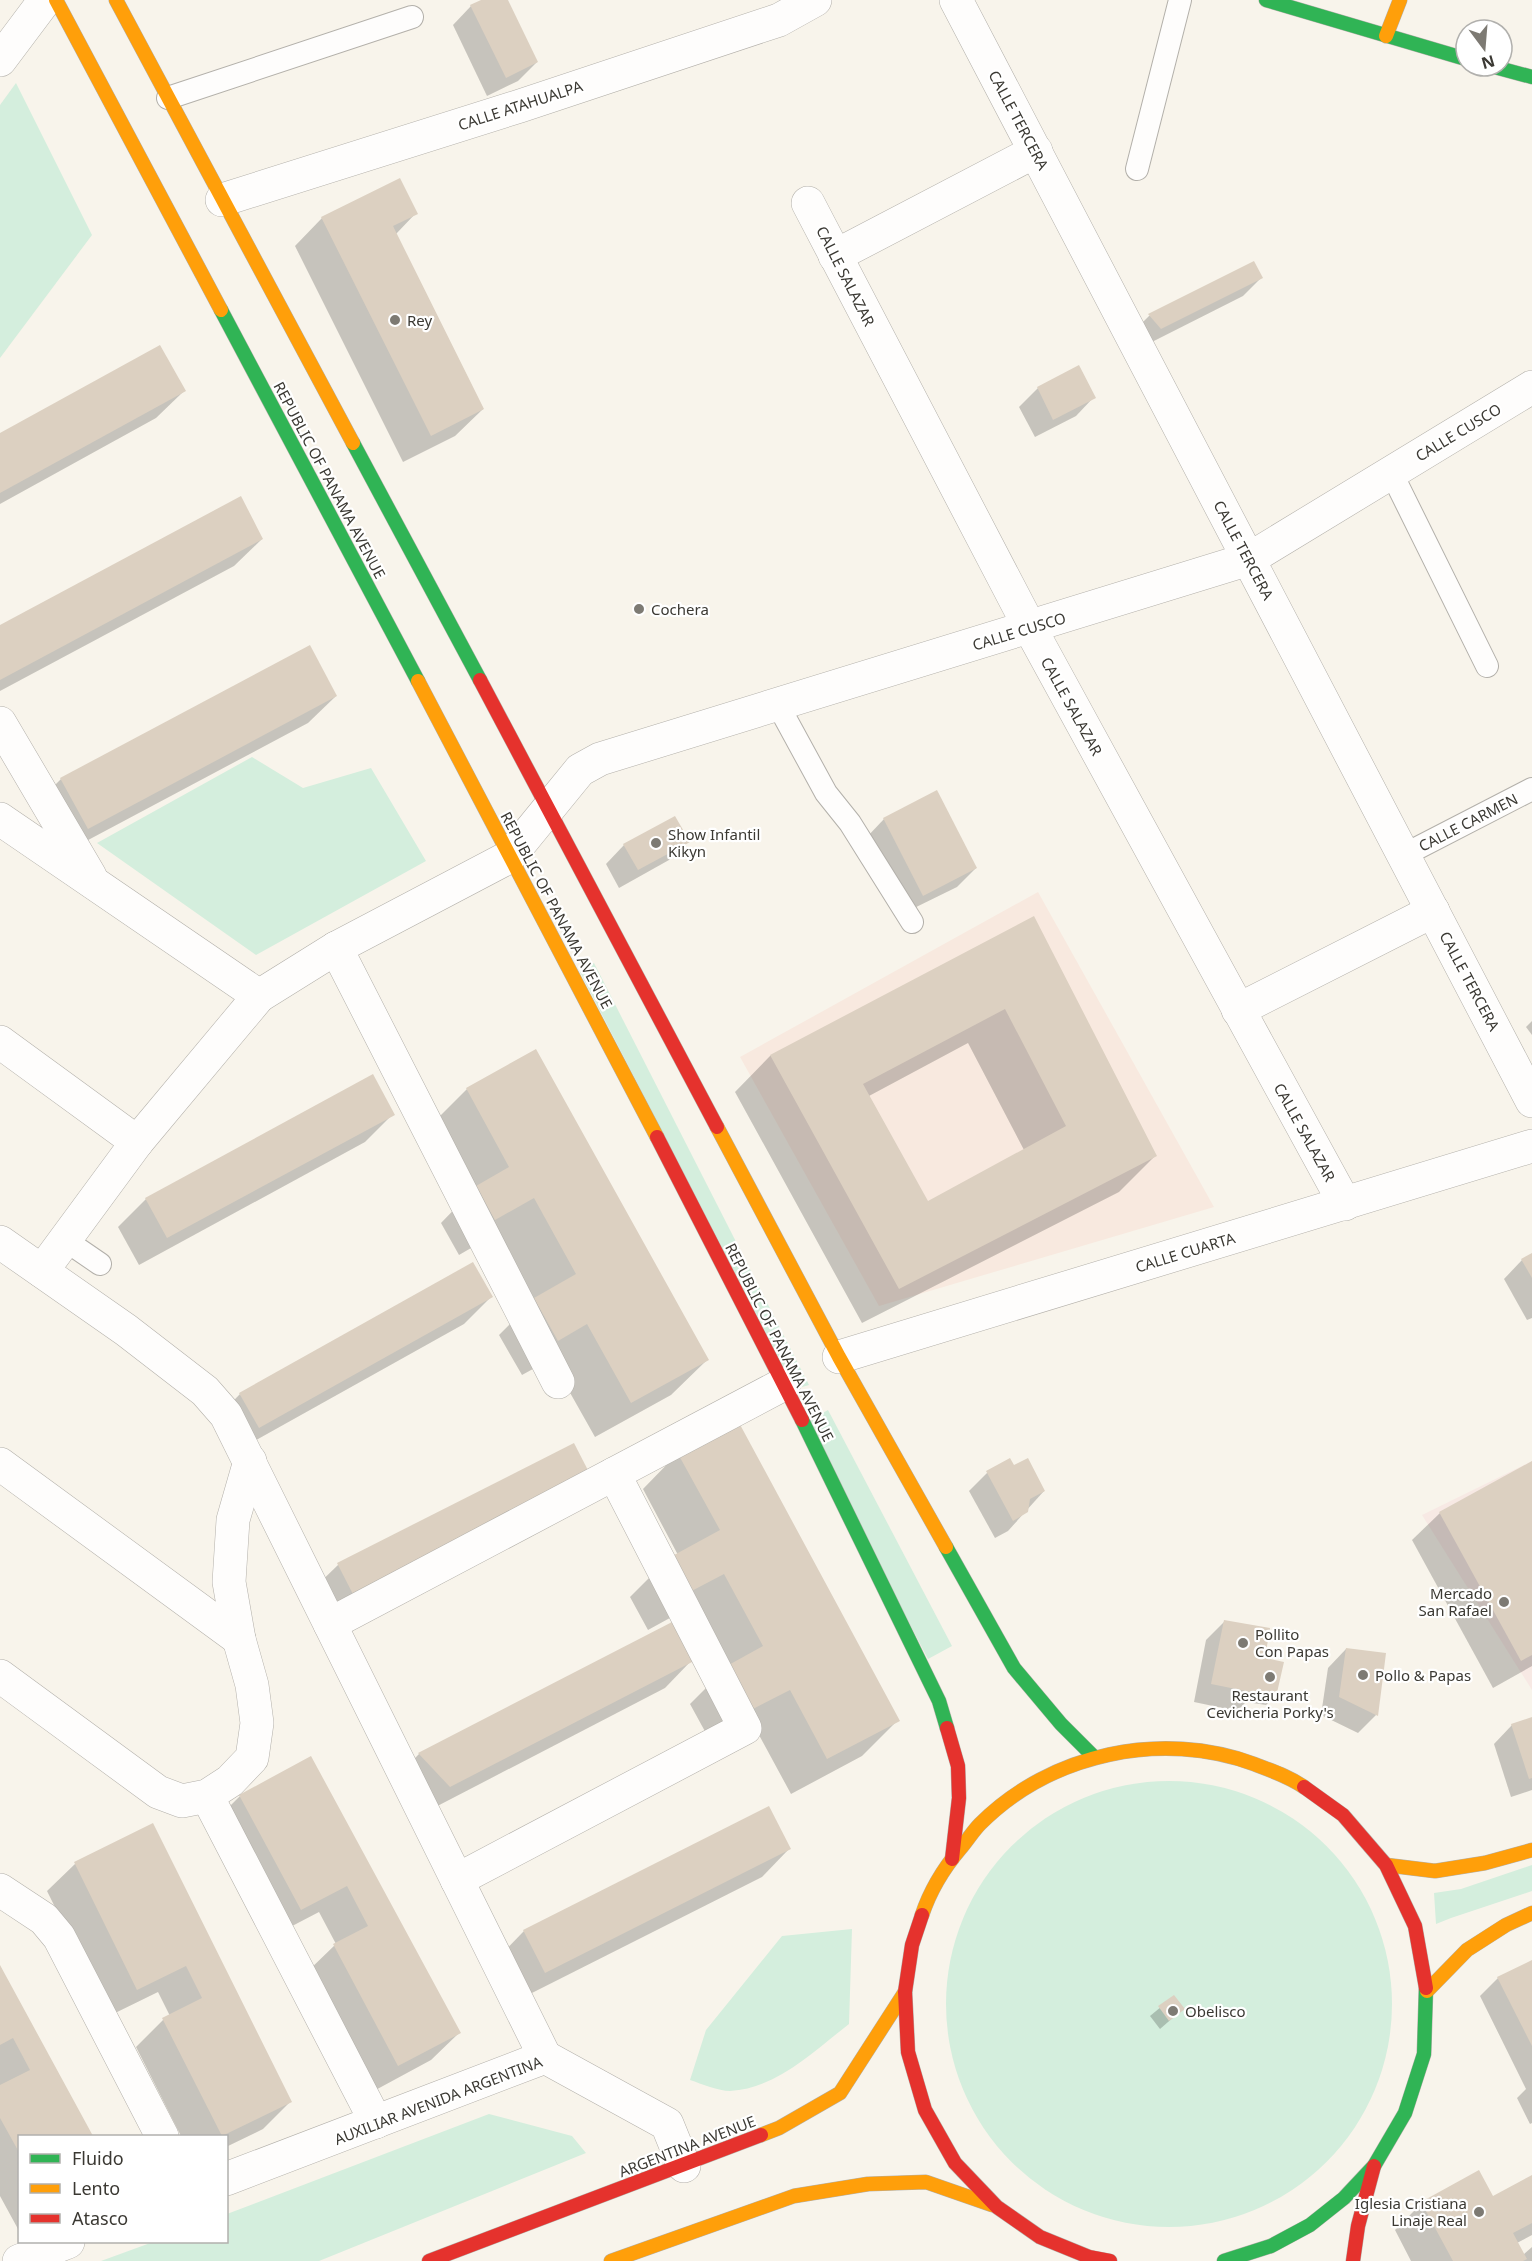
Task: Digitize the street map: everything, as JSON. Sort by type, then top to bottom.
[{"type":"main road","name":"REPUBLIC OF PANAMA AVENUE","points":[[56,0],[440,722],[674,1169],[784,1384],[939,1701],[958,1766],[959,1798],[952,1859]]},
{"type":"main road","points":[[116,0],[549,809],[838,1357],[1014,1668],[1054,1717],[1094,1757]]},
{"type":"main road","points":[[1266,0],[1454,56]]},
{"type":"main road","points":[[1386,36],[1400,0]]},
{"type":"main road","points":[[1514,72],[1532,77]]},
{"type":"main road","points":[[1110,2261],[1089,2257],[1040,2236],[997,2207],[955,2163],[925,2110],[908,2052],[905,1992],[912,1945],[927,1900],[952,1859],[980,1824],[1014,1796],[1053,1773],[1094,1757],[1160,1747],[1227,1754],[1289,1777],[1343,1815],[1386,1865],[1415,1926],[1428,1991],[1424,2054],[1405,2113],[1374,2166],[1344,2198],[1310,2225],[1270,2246],[1224,2261]]},
{"type":"main road","points":[[1386,1865],[1435,1870],[1485,1863],[1532,1850]]},
{"type":"main road","points":[[1428,1991],[1467,1950],[1506,1924],[1532,1913]]},
{"type":"main road","name":"ARGENTINA AVENUE","points":[[429,2261],[779,2128],[840,2093],[905,1992]]},
{"type":"main road","points":[[1353,2261],[1358,2226],[1374,2166]]},
{"type":"main road","points":[[611,2261],[794,2196],[868,2184],[926,2182],[997,2207]]},
{"type":"street","points":[[0,60],[45,0]]},
{"type":"street","name":"CALLE ATAHUALPA","points":[[222,200],[519,106],[779,20],[815,0]]},
{"type":"street","name":"CALLE TERCERA","points":[[956,0],[1532,1101]]},
{"type":"street","points":[[835,256],[1036,151]]},
{"type":"street","name":"CALLE SALAZAR","points":[[808,203],[1030,628],[1345,1204]]},
{"type":"street","name":"CALLE CUSCO","points":[[509,857],[580,770],[600,759],[1249,559],[1532,387]]},
{"type":"street","points":[[0,723],[96,885]]},
{"type":"street","points":[[0,819],[259,996]]},
{"type":"street","points":[[42,1271],[137,1142],[259,996],[336,948],[509,857]]},
{"type":"street","points":[[1238,1010],[1433,911]]},
{"type":"street","points":[[336,948],[558,1382]]},
{"type":"street","points":[[0,1042],[137,1142]]},
{"type":"street","name":"CALLE CUARTA","points":[[838,1357],[1532,1146]]},
{"type":"street","points":[[0,1242],[126,1330],[205,1391],[226,1415],[545,2057]]},
{"type":"street","points":[[330,1624],[784,1384]]},
{"type":"street","points":[[0,1676],[158,1792],[182,1801],[207,1796],[230,1781],[252,1758],[257,1723],[252,1685],[239,1639],[229,1582],[232,1520],[250,1461]]},
{"type":"street","points":[[0,1464],[239,1639]]},
{"type":"street","points":[[457,1880],[746,1728],[614,1474]]},
{"type":"street","points":[[207,1796],[376,2122]]},
{"type":"street","points":[[0,1890],[44,1919],[59,1937],[161,2135]]},
{"type":"street","name":"AUXILIAR AVENIDA ARGENTINA","points":[[228,2178],[545,2057],[667,2124],[684,2166]]},
{"type":"street","points":[[19,2261],[63,2243]]},
{"type":"lane","points":[[1137,169],[1180,0]]},
{"type":"lane","points":[[168,98],[412,17]]},
{"type":"lane","points":[[1391,472],[1487,666]]},
{"type":"lane","points":[[778,705],[826,793],[850,823],[912,922]]},
{"type":"lane","name":"CALLE CARMEN","points":[[1404,855],[1532,789]]},
{"type":"lane","points":[[65,1240],[100,1264]]},
{"type":"shaded area","points":[[1038,892],[1214,1207],[879,1306],[740,1057]]},
{"type":"shaded area","name":"Mercado San Rafael","points":[[1532,1461],[1532,1690],[1422,1515]]},
{"type":"green space","points":[[16,83],[92,235],[0,358],[0,105]]},
{"type":"green space","points":[[252,757],[303,788],[371,768],[426,861],[256,955],[97,843]]},
{"type":"green space","points":[[594,963],[809,1385],[795,1389],[580,972]]},
{"type":"green space","points":[[828,1410],[952,1646],[928,1659],[805,1423]]},
{"type":"green space","points":[[1169,1781],[1213,1785],[1255,1798],[1293,1818],[1327,1846],[1355,1880],[1375,1918],[1388,1960],[1392,2004],[1388,2048],[1375,2090],[1355,2128],[1327,2162],[1293,2190],[1255,2210],[1213,2223],[1169,2227],[1125,2223],[1083,2210],[1045,2190],[1011,2162],[983,2128],[963,2090],[950,2048],[946,2004],[950,1960],[963,1918],[983,1880],[1011,1846],[1045,1818],[1083,1798],[1125,1785]]},
{"type":"green space","points":[[1532,1865],[1532,1891],[1436,1924],[1434,1893],[1461,1889]]},
{"type":"green space","points":[[852,1929],[849,2024],[794,2067],[763,2083],[725,2091],[690,2080],[706,2030],[782,1936]]},
{"type":"green space","points":[[489,2114],[572,2136],[586,2153],[319,2261],[101,2261],[150,2243],[228,2243],[228,2214]]},
{"type":"building","points":[[481,0],[508,0],[538,62],[506,78],[470,5]]},
{"type":"building","points":[[400,178],[418,214],[393,226],[484,409],[431,436],[321,217]]},
{"type":"building","points":[[1254,261],[1263,278],[1161,329],[1148,314]]},
{"type":"building","points":[[160,345],[186,391],[0,493],[0,433]]},
{"type":"building","points":[[1079,365],[1096,398],[1053,420],[1037,387]]},
{"type":"building","points":[[241,496],[263,539],[0,680],[0,625]]},
{"type":"building","points":[[310,645],[337,696],[88,829],[60,778]]},
{"type":"building","points":[[937,790],[977,868],[923,896],[883,818]]},
{"type":"building","name":"Show Infantil Kikyn","points":[[675,816],[690,842],[638,870],[623,844]]},
{"type":"building","points":[[1034,916],[1157,1156],[899,1289],[770,1055]],"holes":[[[1005,1009],[1066,1126],[928,1201],[863,1084]]]},
{"type":"building","points":[[536,1049],[709,1360],[631,1403],[587,1324],[558,1341],[534,1298],[576,1274],[534,1198],[495,1220],[476,1186],[509,1167],[466,1088]]},
{"type":"building","points":[[373,1074],[395,1115],[167,1238],[145,1198]]},
{"type":"building","points":[[1532,1253],[1532,1278],[1521,1259]]},
{"type":"building","points":[[473,1262],[493,1297],[259,1428],[239,1393]]},
{"type":"building","points":[[737,1419],[900,1721],[827,1759],[790,1690],[749,1711],[725,1667],[763,1646],[724,1574],[684,1595],[665,1560],[720,1530],[677,1452]]},
{"type":"building","points":[[574,1443],[594,1482],[357,1602],[337,1563]]},
{"type":"building","points":[[1010,1458],[1014,1465],[1028,1458],[1045,1491],[1030,1499],[1028,1512],[1013,1521],[986,1471]]},
{"type":"building","name":"Mercado San Rafael","points":[[1532,1461],[1532,1655],[1521,1661],[1439,1512]]},
{"type":"building","name":"Pollito Con Papas","points":[[1224,1620],[1270,1628],[1265,1658],[1284,1662],[1276,1697],[1211,1684]]},
{"type":"building","points":[[674,1621],[694,1661],[450,1787],[418,1753]]},
{"type":"building","name":"Pollo & Papas","points":[[1346,1648],[1386,1653],[1378,1716],[1339,1697]]},
{"type":"building","points":[[1532,1717],[1532,1778],[1529,1779],[1511,1724]]},
{"type":"building","points":[[311,1756],[461,2033],[398,2066],[333,1944],[368,1926],[347,1886],[301,1910],[239,1795]]},
{"type":"building","points":[[769,1806],[791,1849],[545,1973],[523,1930]]},
{"type":"building","points":[[153,1823],[292,2102],[221,2135],[162,2018],[202,1998],[186,1966],[137,1990],[74,1862]]},
{"type":"building","points":[[1532,1960],[1532,2046],[1497,1977]]},
{"type":"building","points":[[0,1965],[92,2135],[18,2135],[18,2150],[0,2118],[0,2085],[30,2070],[13,2038],[0,2045]]},
{"type":"building","points":[[1174,1995],[1185,2009],[1169,2021],[1158,2006]]},
{"type":"building","name":"Iglesia Cristiana Linaje Real","points":[[1479,2170],[1493,2196],[1532,2175],[1532,2223],[1513,2233],[1527,2259],[1523,2261],[1453,2261],[1421,2202]]},
{"type":"traffic: fast","points":[[1266,0],[1454,55]]},
{"type":"traffic: fast","points":[[1514,72],[1532,77]]},
{"type":"traffic: fast","points":[[221,310],[418,681]]},
{"type":"traffic: fast","points":[[353,443],[480,680]]},
{"type":"traffic: fast","points":[[802,1420],[939,1701],[947,1728]]},
{"type":"traffic: fast","points":[[946,1547],[1014,1668],[1061,1724],[1094,1757]]},
{"type":"traffic: fast","points":[[1224,2261],[1271,2246],[1310,2225],[1344,2198],[1374,2166],[1405,2113],[1424,2054],[1426,1988]]},
{"type":"traffic: slow","points":[[56,0],[221,310]]},
{"type":"traffic: slow","points":[[116,0],[353,443]]},
{"type":"traffic: slow","points":[[1386,36],[1400,0]]},
{"type":"traffic: slow","points":[[418,681],[657,1137]]},
{"type":"traffic: slow","points":[[717,1127],[839,1357],[946,1547]]},
{"type":"traffic: slow","points":[[922,1915],[943,1872],[980,1824],[1008,1800],[1040,1780],[1074,1765],[1109,1755],[1146,1749],[1182,1749],[1219,1754],[1254,1764],[1304,1787]]},
{"type":"traffic: slow","points":[[1386,1865],[1435,1871],[1485,1863],[1532,1850]]},
{"type":"traffic: slow","points":[[1427,1991],[1467,1950],[1506,1925],[1532,1913]]},
{"type":"traffic: slow","points":[[761,2135],[779,2128],[840,2093],[905,1992]]},
{"type":"traffic: slow","points":[[611,2261],[794,2196],[868,2184],[926,2182],[992,2205]]},
{"type":"traffic: jam","points":[[480,680],[717,1127]]},
{"type":"traffic: jam","points":[[657,1137],[802,1420]]},
{"type":"traffic: jam","points":[[947,1728],[958,1766],[959,1798],[952,1859]]},
{"type":"traffic: jam","points":[[1304,1787],[1343,1815],[1386,1865],[1415,1926],[1426,1988]]},
{"type":"traffic: jam","points":[[922,1915],[912,1945],[905,1992],[908,2052],[925,2110],[955,2163],[997,2207],[1040,2237],[1089,2257],[1110,2261]]},
{"type":"traffic: jam","points":[[429,2261],[761,2135]]},
{"type":"traffic: jam","points":[[1353,2261],[1358,2226],[1374,2166]]},
{"type":"place","name":"Rey","points":[[395,320]]},
{"type":"place","name":"Cochera","points":[[639,609]]},
{"type":"place","name":"Show Infantil Kikyn","points":[[656,843]]},
{"type":"place","name":"Mercado San Rafael","points":[[1504,1602]]},
{"type":"place","name":"Pollito Con Papas","points":[[1243,1643]]},
{"type":"place","name":"Pollo & Papas","points":[[1363,1675]]},
{"type":"place","name":"Restaurant Cevicheria Porky's","points":[[1270,1677]]},
{"type":"place","name":"Obelisco","points":[[1173,2011]]},
{"type":"place","name":"Iglesia Cristiana Linaje Real","points":[[1479,2212]]}]
